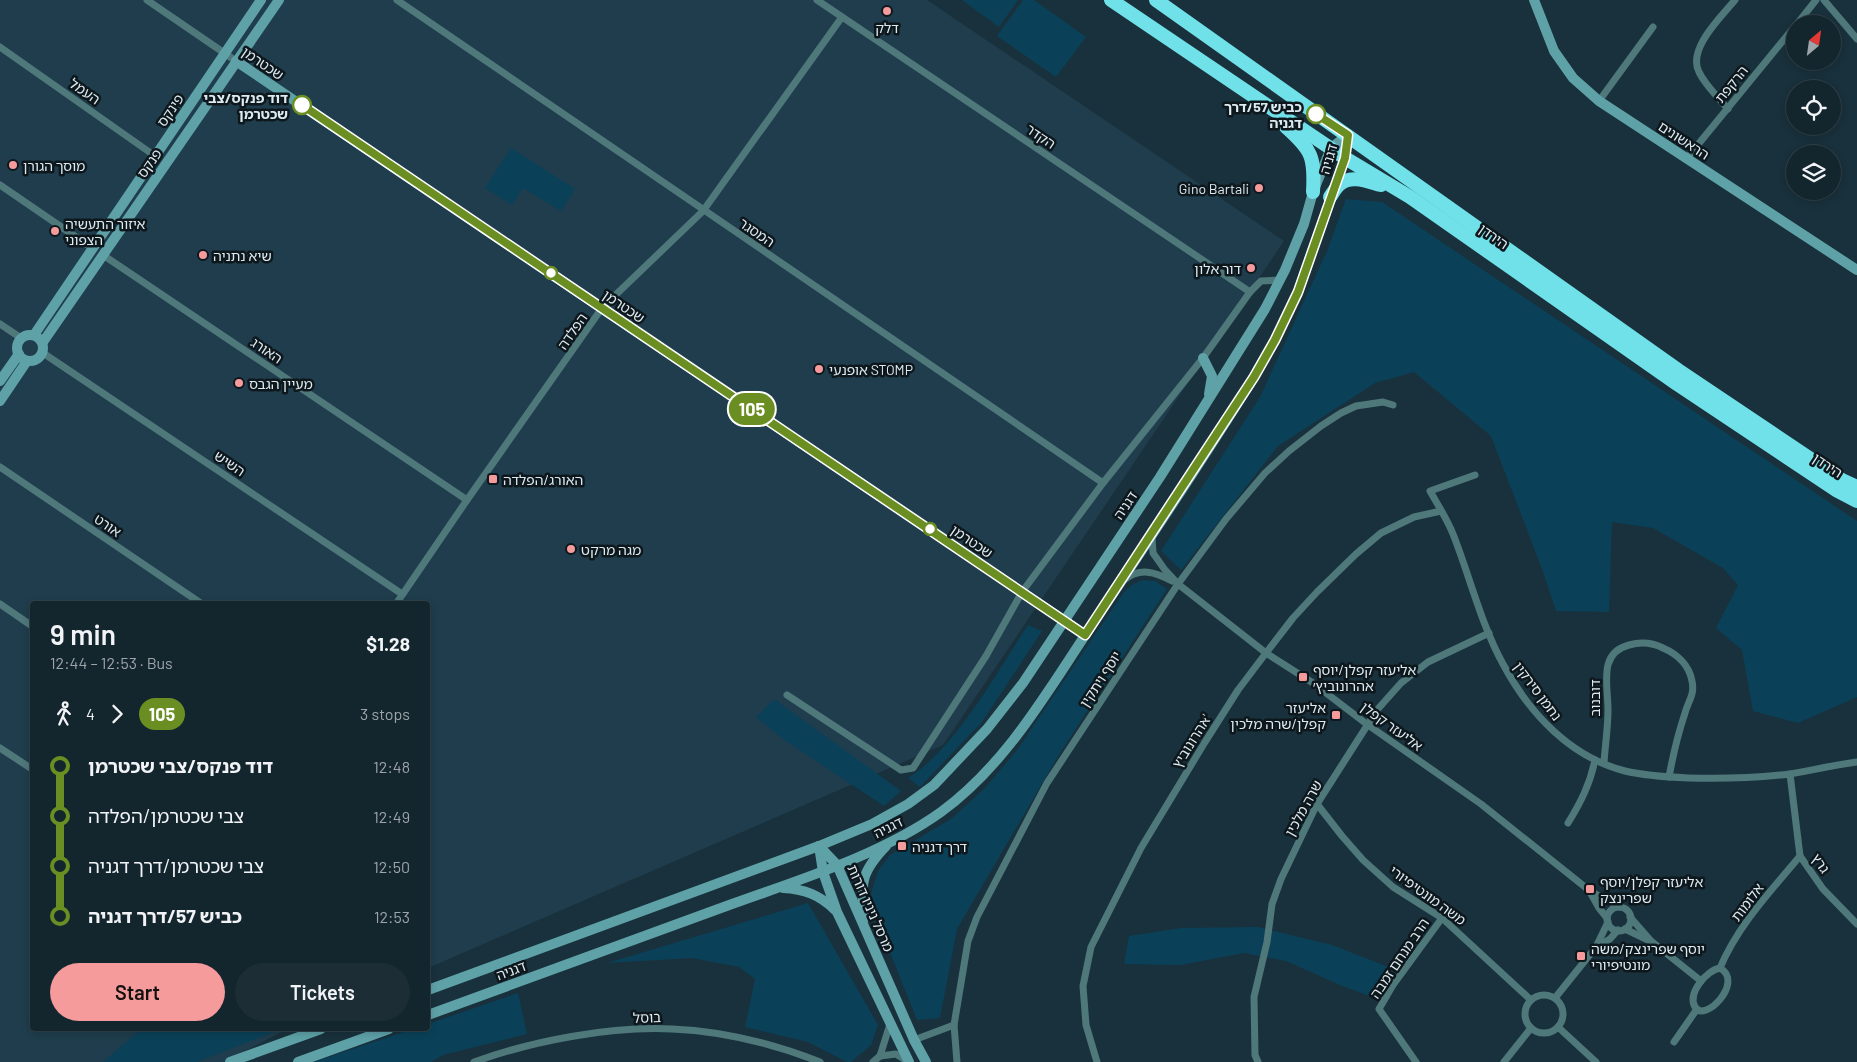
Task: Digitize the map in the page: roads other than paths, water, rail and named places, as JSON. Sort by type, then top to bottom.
[{"type":"highway","name":"הירדן","points":[[1111,0],[1244,91],[1397,190],[1677,384],[1836,490],[1857,501]]},
{"type":"highway","name":"הירדן","points":[[1156,0],[1678,370],[1834,474],[1857,487]]},
{"type":"highway","points":[[1244,91],[1304,144],[1311,156],[1315,170],[1313,192]]},
{"type":"highway","points":[[1330,197],[1341,183],[1358,179],[1397,190]]},
{"type":"main road","name":"פינקס","points":[[34,335],[261,0]]},
{"type":"main road","name":"פנקס","points":[[42,342],[279,0]]},
{"type":"main road","name":"הראשונים","points":[[1534,0],[1554,51],[1573,78],[1599,101],[1857,270]]},
{"type":"main road","name":"שכטרמן","points":[[236,61],[1085,635]]},
{"type":"main road","name":"דגניה","points":[[430,989],[819,846],[872,824],[908,804],[934,785],[987,729],[1023,684],[1204,408],[1265,309],[1280,280],[1304,224],[1313,192],[1331,148],[1348,135]]},
{"type":"main road","name":"דגניה","points":[[430,1014],[823,872],[918,828],[943,811],[976,782],[1008,746],[1052,686],[1228,419],[1275,340],[1298,292],[1345,158],[1348,135]]},
{"type":"main road","points":[[0,381],[18,354],[17,346],[21,338],[29,334],[34,335],[42,342],[43,353],[36,360],[27,361],[18,354]]},
{"type":"main road","points":[[1203,358],[1212,376],[1212,384],[1204,408]]},
{"type":"main road","points":[[0,401],[27,361]]},
{"type":"main road","points":[[867,932],[862,882],[873,860],[890,842]]},
{"type":"main road","points":[[819,846],[823,872],[837,912],[908,1062]]},
{"type":"main road","name":"מרסל ניניו דורות","points":[[819,846],[837,865],[914,1040],[926,1062]]},
{"type":"main road","points":[[778,888],[799,889],[812,893],[837,912]]},
{"type":"main road","points":[[230,1062],[315,1031]]},
{"type":"main road","points":[[298,1062],[383,1031]]},
{"type":"street","name":"שכטרמן","points":[[147,0],[236,61]]},
{"type":"street","name":"המסגר","points":[[398,0],[703,211],[1103,483]]},
{"type":"street","name":"הקדר","points":[[817,0],[1250,292]]},
{"type":"street","points":[[1728,108],[1699,73],[1696,56],[1701,43],[1735,0]]},
{"type":"street","name":"הרקפת","points":[[1804,15],[1816,0]]},
{"type":"street","points":[[1824,0],[1857,39]]},
{"type":"street","name":"הפלדה","points":[[398,601],[602,308],[703,211],[842,17]]},
{"type":"street","points":[[1599,101],[1653,27]]},
{"type":"street","name":"הרקפת","points":[[1687,158],[1786,37]]},
{"type":"street","name":"העמל","points":[[0,47],[155,156]]},
{"type":"street","points":[[0,185],[92,248]]},
{"type":"street","name":"האורג","points":[[103,254],[467,500]]},
{"type":"street","points":[[787,695],[901,770],[913,768],[986,656],[1022,592],[1103,483],[1203,358],[1250,292],[1262,281],[1280,280]]},
{"type":"street","points":[[0,324],[21,338]]},
{"type":"street","name":"השיש","points":[[43,353],[402,594]]},
{"type":"street","name":"יוסף ויתקין","points":[[957,1062],[954,1025],[968,942],[983,905],[1047,783],[1178,584],[1226,519],[1265,473],[1289,451],[1328,422],[1356,406],[1383,402],[1393,405]]},
{"type":"street","name":"אורט","points":[[0,467],[198,601]]},
{"type":"street","name":"נחמן סירקין","points":[[1475,475],[1430,491],[1452,532],[1489,633],[1503,664],[1534,710],[1553,731],[1569,744],[1595,760],[1623,770],[1669,777],[1730,780],[1790,774],[1857,762]]},
{"type":"street","name":"אהרונוביץ'","points":[[1097,1062],[1086,1025],[1083,986],[1091,947],[1142,848],[1195,758],[1238,690],[1293,618],[1317,592],[1356,554],[1381,533],[1414,517],[1441,511]]},
{"type":"street","name":"אליעזר קפלן","points":[[1154,530],[1151,547],[1153,553],[1164,570],[1178,584],[1266,653],[1313,683],[1368,725],[1481,804],[1590,891],[1620,907]]},
{"type":"street","name":"אליעזר קפלן","points":[[1120,583],[1130,575],[1146,571],[1154,572],[1178,584]]},
{"type":"street","points":[[0,604],[30,625]]},
{"type":"street","name":"שרה מלכין","points":[[1258,1062],[1255,1055],[1254,997],[1267,942],[1272,904],[1281,878],[1317,804],[1377,710],[1401,684],[1428,662],[1489,633]]},
{"type":"street","name":"דובנוב","points":[[1604,763],[1608,710],[1606,677],[1608,664],[1614,653],[1622,647],[1636,643],[1657,645],[1673,652],[1686,666],[1692,681],[1692,698],[1685,711],[1669,777]]},
{"type":"street","points":[[0,748],[30,768]]},
{"type":"street","points":[[1568,823],[1582,800],[1591,779],[1595,760]]},
{"type":"street","name":"גרץ","points":[[1790,774],[1800,856],[1823,889],[1857,924]]},
{"type":"street","name":"משה מונטיפיורי","points":[[1317,804],[1363,860],[1393,886],[1442,918],[1531,1000]]},
{"type":"street","name":"אלומות","points":[[1720,968],[1726,953],[1752,912],[1800,856]]},
{"type":"street","name":"אליעזר קפלן","points":[[1590,891],[1608,920]]},
{"type":"street","points":[[1555,998],[1596,948],[1612,909],[1620,907],[1627,910],[1650,941],[1701,981]]},
{"type":"street","points":[[1596,948],[1629,924],[1630,916]]},
{"type":"street","name":"הרב מנחם זמבה","points":[[1416,1062],[1380,1009],[1393,985],[1442,918]]},
{"type":"street","points":[[1608,920],[1612,928],[1650,941]]},
{"type":"street","points":[[1720,968],[1727,976],[1728,983],[1725,991],[1713,1007],[1705,1010],[1697,1009],[1694,1006],[1693,999],[1701,981],[1714,969],[1720,968]]},
{"type":"street","points":[[1542,994],[1555,998],[1563,1009],[1563,1015],[1558,1027],[1548,1033],[1536,1032],[1531,1028],[1525,1017],[1525,1011],[1531,1000],[1542,994]]},
{"type":"street","points":[[1674,1042],[1697,1009]]},
{"type":"street","points":[[873,1062],[880,1056],[890,1024]]},
{"type":"street","points":[[914,1040],[954,1025]]},
{"type":"street","points":[[1558,1027],[1596,1062]]},
{"type":"street","name":"בוסל","points":[[474,1062],[526,1045],[568,1037],[671,1028],[713,1033],[774,1047],[820,1062]]},
{"type":"street","points":[[1504,1062],[1531,1028]]},
{"type":"street","points":[[880,1056],[896,1054],[908,1062]]},
{"type":"place","name":"דלק","points":[[887,11]]},
{"type":"place","name":"דוד פנקס/צבי שכטרמן","points":[[302,105]]},
{"type":"place","name":"כביש 57/דרך דגניה","points":[[1316,114]]},
{"type":"place","name":"מוסך הגורן","points":[[13,165]]},
{"type":"place","name":"Gino Bartali","points":[[1259,188]]},
{"type":"place","name":"איזור התעשיה הצפוני","points":[[55,231]]},
{"type":"place","name":"שיא נתניה","points":[[203,255]]},
{"type":"place","name":"דור אלון","points":[[1251,268]]},
{"type":"place","name":"אופנעי STOMP","points":[[819,369]]},
{"type":"place","name":"מעיין הגבס","points":[[239,383]]},
{"type":"place","name":"האורג/הפלדה","points":[[493,479]]},
{"type":"place","name":"מגה מרקט","points":[[571,549]]},
{"type":"place","name":"אליעזר קפלן/יוסף אהרונוביץ׳","points":[[1303,677]]},
{"type":"place","name":"אליעזר קפלן/שרה מלכין","points":[[1336,715]]},
{"type":"place","name":"דרך דגניה","points":[[902,846]]},
{"type":"place","name":"אליעזר קפלן/יוסף שפרינצק","points":[[1590,889]]},
{"type":"place","name":"יוסף שפרינצק/משה מונטיפיורי","points":[[1581,956]]}]
